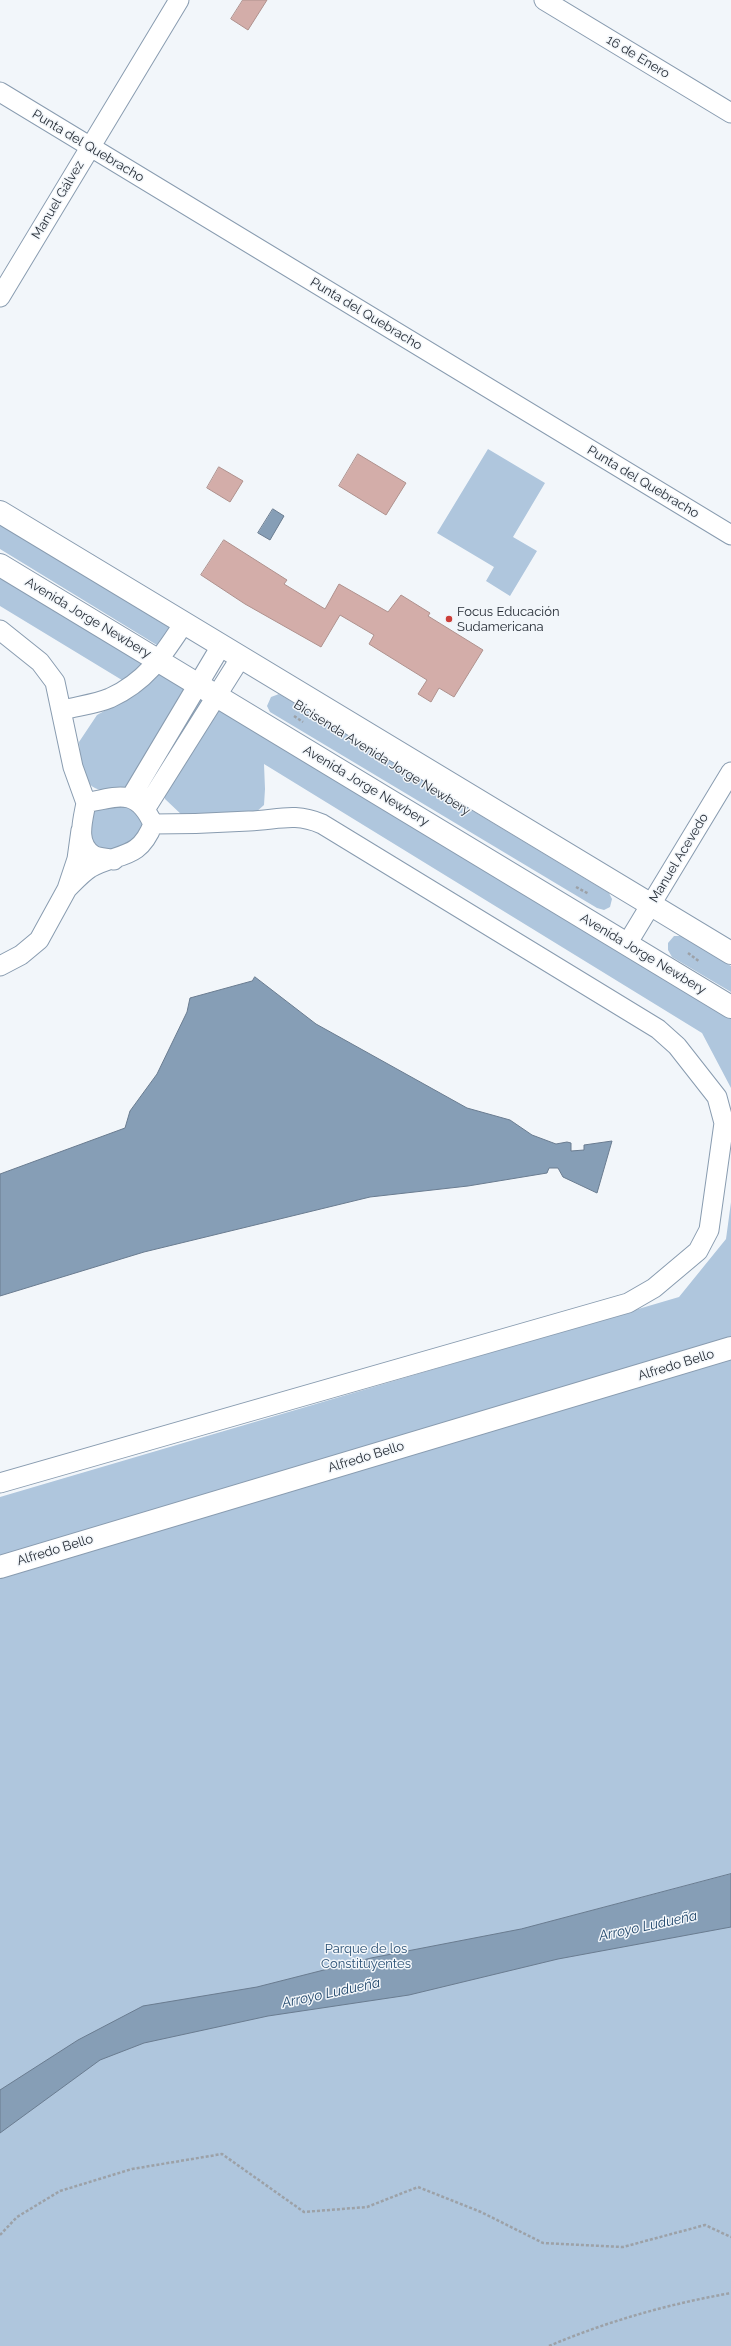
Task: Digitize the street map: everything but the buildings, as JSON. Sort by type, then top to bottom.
[{"type":"main road","points":[[0,512],[731,953]]},
{"type":"main road","name":"Avenida Jorge Newbery","points":[[0,565],[731,1008]]},
{"type":"main road","name":"Alfredo Bello","points":[[0,1567],[731,1348]]},
{"type":"street","name":"Manuel Gálvez","points":[[0,297],[179,0]]},
{"type":"street","name":"16 de Enero","points":[[544,0],[731,113]]},
{"type":"street","name":"Punta del Quebracho","points":[[0,92],[731,535]]},
{"type":"street","points":[[63,710],[109,698],[132,686],[159,661],[184,623]]},
{"type":"street","points":[[0,630],[40,662],[55,682],[63,710],[73,768],[86,803],[77,859],[67,889],[39,940],[21,955],[0,966]]},
{"type":"street","points":[[67,889],[90,868],[114,860],[135,850],[148,837],[143,810],[198,684],[222,646]]},
{"type":"street","points":[[143,810],[241,657]]},
{"type":"street","name":"Manuel Acevedo","points":[[627,944],[731,772]]},
{"type":"street","points":[[0,1483],[628,1303],[654,1288],[698,1251],[709,1230],[724,1123],[718,1097],[677,1046],[658,1029],[329,828],[308,818],[292,816],[252,821],[143,810],[114,797],[86,803]]},
{"type":"street","points":[[81,830],[84,846],[94,855],[114,860]]},
{"type":"path","name":"Bicisenda Avenida Jorge Newbery","points":[[290,712],[306,725]]},
{"type":"path","points":[[574,886],[593,895]]},
{"type":"path","points":[[687,952],[705,966]]},
{"type":"path","points":[[0,2234],[16,2217],[60,2191],[132,2169],[222,2154],[304,2212],[367,2207],[418,2187],[481,2212],[543,2243],[623,2247],[705,2224],[731,2238]]},
{"type":"path","points":[[549,2346],[582,2332],[678,2303],[731,2293]]},
{"type":"green space","points":[[488,449],[545,483],[513,537],[537,551],[510,596],[486,581],[494,567],[437,533]]},
{"type":"green space","points":[[0,524],[175,631],[165,650],[0,549]]},
{"type":"green space","points":[[0,565],[731,1007],[731,1088],[702,1033],[264,764],[264,805],[255,813],[183,816],[165,799],[165,792],[194,744],[165,726],[131,785],[120,790],[113,791],[95,788],[90,784],[84,775],[79,742],[97,715],[140,691],[0,606]]},
{"type":"green space","points":[[279,694],[609,893],[612,899],[610,907],[604,910],[597,908],[270,712],[267,706],[271,697]]},
{"type":"green space","points":[[131,797],[148,837],[94,855],[86,803]]},
{"type":"green space","points":[[674,936],[681,936],[731,966],[731,992],[672,957],[668,950],[668,943]]},
{"type":"green space","name":"Parque de los Constituyentes","points":[[731,1202],[731,2346],[0,2346],[0,1497],[679,1297],[726,1239]]},
{"type":"water","points":[[273,509],[284,516],[270,540],[258,533]]},
{"type":"water","points":[[255,977],[316,1024],[467,1108],[510,1120],[532,1135],[556,1144],[567,1142],[571,1143],[571,1151],[584,1150],[584,1145],[612,1141],[597,1193],[563,1177],[558,1168],[549,1168],[547,1173],[468,1186],[370,1197],[144,1252],[0,1296],[0,1174],[125,1128],[130,1111],[157,1074],[187,1012],[190,998],[252,981]]},
{"type":"water","name":"Arroyo Ludueña","points":[[731,1874],[731,1927],[558,1959],[409,1995],[268,2016],[144,2043],[100,2060],[0,2133],[0,2090],[78,2040],[143,2006],[257,1987],[371,1958],[521,1929]]},
{"type":"place","name":"Focus Educación Sudamericana","points":[[449,619]]}]
